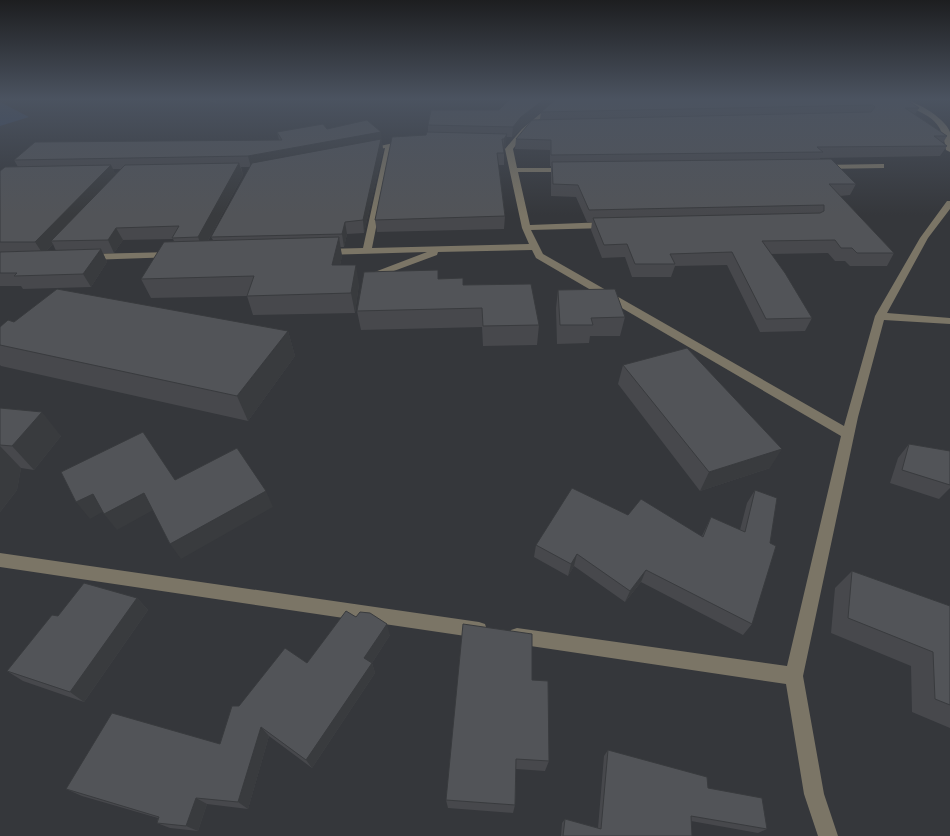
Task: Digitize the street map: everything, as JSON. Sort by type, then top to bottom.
[{"type":"street","points":[[517,137],[511,141],[509,149],[512,170],[526,228],[539,256],[848,434]]},
{"type":"street","points":[[948,137],[950,150]]},
{"type":"street","points":[[361,151],[416,141]]},
{"type":"street","points":[[366,251],[389,146]]},
{"type":"street","points":[[811,167],[881,166]]},
{"type":"street","points":[[512,170],[572,170]]},
{"type":"street","points":[[828,836],[814,794],[794,676],[848,434],[880,316],[924,238],[949,208]]},
{"type":"street","points":[[526,228],[615,225]]},
{"type":"street","points":[[317,252],[534,247]]},
{"type":"street","points":[[376,275],[444,249]]},
{"type":"street","points":[[75,258],[179,255]]},
{"type":"street","points":[[880,316],[950,321]]},
{"type":"street","points":[[0,560],[794,676]]},
{"type":"building","points":[[280,137],[353,137],[248,156],[14,160],[35,142],[282,140]]},
{"type":"building","points":[[392,137],[505,137],[502,139],[504,153],[497,153],[505,216],[375,220]]},
{"type":"building","points":[[518,137],[935,137],[947,146],[817,147],[823,152],[551,155],[551,140],[516,139]]},
{"type":"building","points":[[381,139],[363,220],[345,222],[342,234],[211,237],[252,163]]},
{"type":"building","points":[[831,159],[856,184],[829,184],[894,253],[857,253],[852,248],[841,248],[835,240],[762,241],[785,273],[812,318],[766,319],[732,252],[670,254],[675,264],[635,264],[627,244],[604,245],[593,218],[820,213],[824,211],[824,205],[589,210],[578,185],[553,184],[552,162]]},
{"type":"building","points":[[239,163],[198,237],[172,238],[179,226],[116,228],[108,240],[51,241],[125,165]]},
{"type":"building","points":[[111,165],[35,242],[0,242],[0,171],[5,167]]},
{"type":"building","points":[[339,237],[332,265],[356,265],[351,293],[247,296],[254,276],[141,279],[164,242]]},
{"type":"building","points":[[101,249],[83,274],[14,276],[17,273],[0,273],[0,252]]},
{"type":"building","points":[[438,270],[438,279],[463,278],[463,285],[531,284],[539,325],[483,326],[482,308],[357,311],[364,272]]},
{"type":"building","points":[[57,289],[288,331],[237,396],[0,345],[0,327],[8,320],[14,322]]},
{"type":"building","points":[[615,289],[625,317],[591,318],[593,325],[560,325],[558,290]]},
{"type":"building","points":[[687,348],[782,449],[709,472],[623,365]]},
{"type":"building","points":[[0,408],[42,412],[12,446],[0,445]]},
{"type":"building","points":[[143,432],[175,480],[237,448],[266,491],[170,544],[144,493],[104,514],[93,494],[76,502],[61,472]]},
{"type":"building","points":[[909,444],[950,451],[950,485],[902,470]]},
{"type":"building","points":[[572,488],[628,515],[641,499],[703,537],[711,517],[745,532],[755,490],[777,498],[770,543],[776,546],[752,624],[646,570],[630,591],[577,554],[571,564],[536,545]]},
{"type":"building","points":[[852,571],[950,606],[950,705],[935,699],[933,652],[848,618]]},
{"type":"building","points":[[84,583],[137,598],[70,692],[7,671],[52,615],[58,616]]},
{"type":"building","points":[[346,611],[356,617],[360,612],[370,613],[387,624],[364,658],[372,663],[306,760],[261,727],[238,802],[196,798],[186,826],[157,823],[159,817],[66,789],[112,713],[220,744],[232,706],[239,706],[285,648],[307,663]]},
{"type":"building","points":[[463,624],[532,634],[532,680],[548,681],[549,761],[516,759],[515,805],[446,800]]},
{"type":"building","points":[[608,750],[707,777],[708,788],[762,798],[767,829],[691,816],[692,836],[563,836],[565,819],[601,829]]}]
